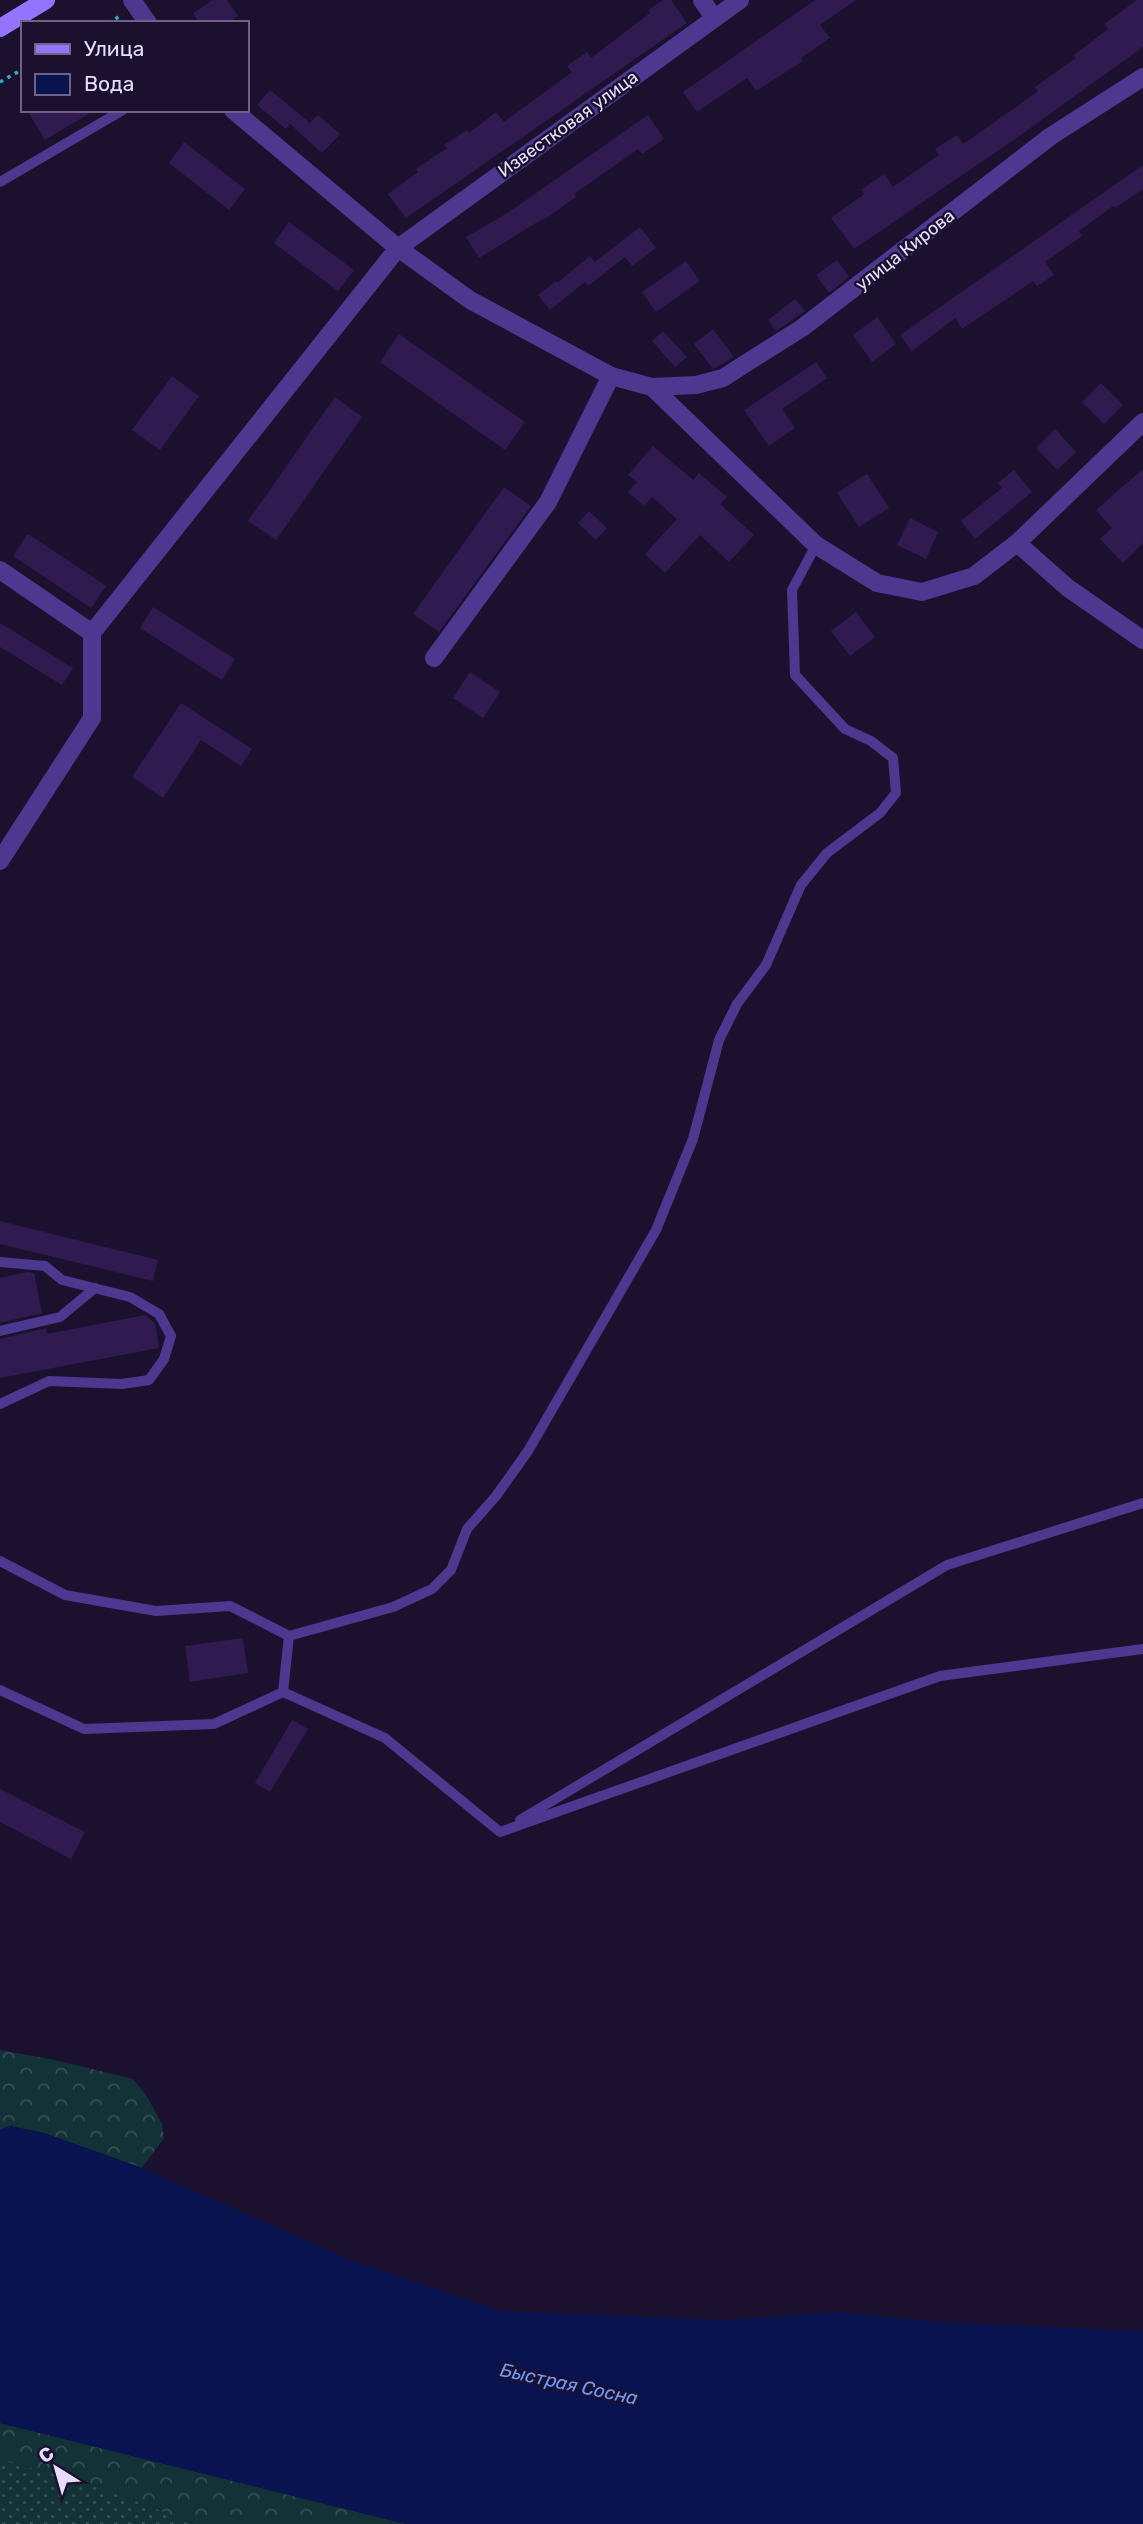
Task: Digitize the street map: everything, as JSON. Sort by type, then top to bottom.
[{"type":"main road","points":[[0,28],[46,0]]},
{"type":"street","points":[[132,0],[147,21]]},
{"type":"street","points":[[702,0],[714,18]]},
{"type":"street","name":"Известковая улица","points":[[92,633],[398,248],[740,0]]},
{"type":"street","name":"улица Кирова","points":[[652,387],[696,385],[723,378],[803,328],[1051,136],[1143,77]]},
{"type":"street","points":[[235,112],[398,248],[470,300],[611,376],[652,387],[816,545],[877,583],[922,592],[974,576],[1017,542],[1143,422]]},
{"type":"street","points":[[434,658],[548,502],[611,376]]},
{"type":"street","points":[[1017,542],[1068,588],[1143,640]]},
{"type":"street","points":[[0,570],[92,633],[92,718],[0,861]]},
{"type":"lane","points":[[0,182],[120,112]]},
{"type":"lane","points":[[0,1561],[65,1595],[156,1611],[230,1606],[289,1636],[393,1607],[432,1590],[450,1570],[467,1529],[496,1496],[528,1451],[656,1230],[693,1139],[719,1040],[737,1004],[766,965],[801,885],[827,853],[880,813],[896,793],[892,758],[871,741],[845,729],[795,675],[792,590],[816,545]]},
{"type":"lane","points":[[0,1262],[45,1266],[62,1280],[130,1297],[159,1314],[171,1336],[163,1359],[149,1380],[122,1384],[49,1381],[0,1404]]},
{"type":"lane","points":[[0,1331],[60,1317],[94,1288]]},
{"type":"lane","points":[[500,1832],[947,1564],[1143,1503]]},
{"type":"lane","points":[[283,1692],[289,1636]]},
{"type":"lane","points":[[500,1832],[940,1676],[1143,1649]]},
{"type":"lane","points":[[0,1690],[84,1729],[214,1724],[283,1692],[385,1738],[500,1832]]},
{"type":"path","points":[[0,82],[21,70]]},
{"type":"green space","points":[[0,2050],[133,2079],[146,2095],[162,2124],[164,2138],[142,2168],[44,2133],[10,2126],[0,2130]]},
{"type":"green space","points":[[0,2423],[406,2524],[194,2524],[96,2485],[0,2460]]},
{"type":"green space","points":[[0,2460],[96,2485],[194,2524],[0,2524]]},
{"type":"water","name":"Быстрая Сосна","points":[[10,2126],[44,2133],[142,2168],[351,2260],[501,2311],[726,2320],[838,2312],[938,2322],[1143,2331],[1143,2524],[406,2524],[0,2423],[0,2130]]},
{"type":"building","points":[[213,0],[227,0],[238,16],[230,21],[198,21],[193,13]]},
{"type":"building","points":[[663,0],[671,0],[687,23],[406,218],[388,194],[418,172],[416,169],[447,148],[444,145],[467,130],[469,133],[496,112],[504,122],[572,72],[567,66],[587,52],[591,58]]},
{"type":"building","points":[[815,0],[856,0],[820,25],[830,38],[801,58],[803,61],[756,91],[747,78],[697,112],[683,92]]},
{"type":"building","points":[[1137,0],[1143,0],[1143,47],[854,249],[831,218],[864,194],[861,190],[884,174],[893,187],[939,155],[935,149],[957,135],[963,144],[1038,91],[1035,87],[1076,58],[1074,55],[1108,29],[1104,24]]},
{"type":"building","points":[[270,90],[310,123],[318,115],[340,134],[322,153],[290,124],[286,129],[257,105]]},
{"type":"building","points":[[28,112],[92,112],[45,140]]},
{"type":"building","points":[[648,115],[664,139],[642,154],[638,149],[574,194],[576,197],[545,219],[479,258],[466,237],[509,212]]},
{"type":"building","points":[[184,142],[245,189],[229,210],[169,163]]},
{"type":"building","points":[[1143,165],[1143,189],[1115,208],[1113,206],[1079,231],[1082,236],[1045,262],[1054,275],[1037,286],[1033,281],[962,329],[955,318],[912,351],[900,335]]},
{"type":"building","points":[[289,222],[354,270],[338,291],[274,243]]},
{"type":"building","points":[[640,227],[656,248],[632,266],[625,257],[588,286],[585,282],[550,310],[538,295],[590,256],[595,262]]},
{"type":"building","points":[[837,260],[849,277],[829,293],[816,275]]},
{"type":"building","points":[[686,261],[700,281],[656,312],[642,292]]},
{"type":"building","points":[[795,299],[805,311],[776,331],[768,320]]},
{"type":"building","points":[[877,317],[896,344],[872,362],[853,335]]},
{"type":"building","points":[[713,329],[734,357],[713,369],[694,344]]},
{"type":"building","points":[[663,331],[687,357],[675,367],[652,341]]},
{"type":"building","points":[[399,334],[525,422],[505,450],[380,362]]},
{"type":"building","points":[[816,362],[827,378],[782,409],[795,428],[769,446],[744,410]]},
{"type":"building","points":[[172,376],[199,396],[160,450],[132,430]]},
{"type":"building","points":[[1101,383],[1123,405],[1104,424],[1082,402]]},
{"type":"building","points":[[335,397],[362,417],[276,540],[248,521]]},
{"type":"building","points":[[1055,429],[1076,452],[1057,470],[1036,448]]},
{"type":"building","points":[[653,446],[693,480],[699,473],[727,497],[720,504],[754,535],[729,562],[700,535],[665,573],[645,554],[677,519],[652,497],[644,506],[628,492],[637,482],[628,475]]},
{"type":"building","points":[[1143,469],[1143,543],[1123,563],[1100,539],[1112,528],[1096,510]]},
{"type":"building","points":[[1014,470],[1032,492],[975,539],[961,521],[1002,488],[998,483]]},
{"type":"building","points":[[867,474],[889,508],[859,527],[837,493]]},
{"type":"building","points":[[504,487],[531,506],[439,632],[413,614]]},
{"type":"building","points":[[589,511],[607,528],[596,540],[578,523]]},
{"type":"building","points":[[910,518],[938,532],[926,559],[897,545]]},
{"type":"building","points":[[28,534],[106,586],[91,608],[13,556]]},
{"type":"building","points":[[153,607],[235,659],[222,680],[140,628]]},
{"type":"building","points":[[856,612],[875,637],[850,656],[831,631]]},
{"type":"building","points":[[0,623],[73,668],[62,685],[0,647]]},
{"type":"building","points":[[470,672],[500,692],[483,718],[453,698]]},
{"type":"building","points":[[181,703],[252,749],[241,766],[201,740],[163,798],[132,777]]},
{"type":"building","points":[[0,1221],[158,1260],[153,1281],[0,1244]]},
{"type":"building","points":[[34,1273],[42,1313],[0,1323],[0,1278]]},
{"type":"building","points":[[145,1315],[155,1323],[159,1348],[0,1378],[0,1339],[46,1328],[47,1334]]},
{"type":"building","points":[[243,1638],[248,1673],[190,1682],[185,1646]]},
{"type":"building","points":[[292,1720],[308,1729],[270,1792],[255,1783]]},
{"type":"building","points":[[0,1789],[85,1832],[71,1859],[0,1822]]}]
